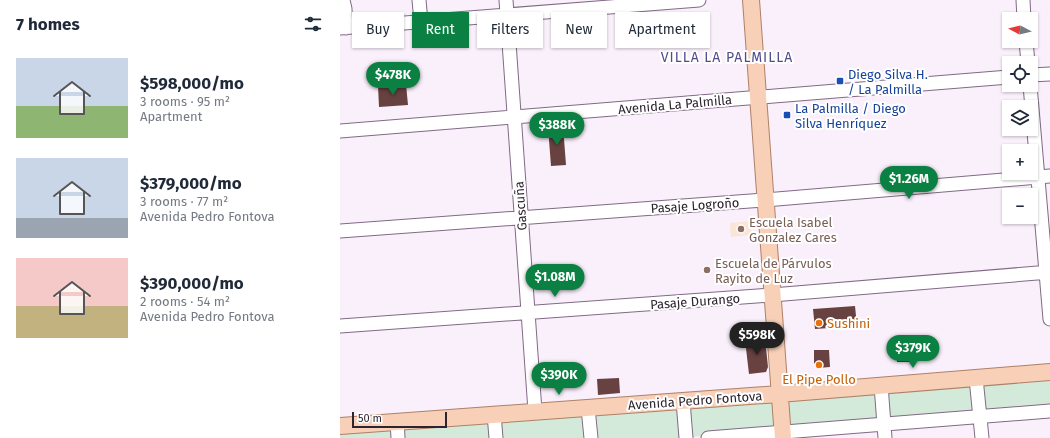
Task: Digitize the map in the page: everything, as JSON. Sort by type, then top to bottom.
[{"type":"main road","points":[[751,0],[782,435]]},
{"type":"main road","name":"Avenida Pedro Fontova","points":[[340,426],[779,394],[1050,372]]},
{"type":"street","points":[[343,0],[345,9],[343,28],[412,23]]},
{"type":"street","points":[[419,0],[420,12]]},
{"type":"street","name":"Gascuña","points":[[506,0],[508,12]]},
{"type":"street","points":[[543,12],[699,0]]},
{"type":"street","points":[[1023,0],[1024,12]]},
{"type":"street","name":"Gascuña","points":[[510,48],[534,411]]},
{"type":"street","points":[[1038,75],[1050,74]]},
{"type":"street","name":"Avenida La Palmilla","points":[[340,131],[1002,78]]},
{"type":"street","points":[[1031,92],[1044,177],[1050,319]]},
{"type":"street","name":"Pasaje Logroño","points":[[340,231],[765,200],[1044,177]]},
{"type":"street","name":"Pasaje Durango","points":[[340,326],[772,295],[1048,272]]},
{"type":"street","points":[[976,378],[982,438]]},
{"type":"street","points":[[881,385],[885,438]]},
{"type":"street","points":[[684,401],[686,438]]},
{"type":"street","points":[[588,408],[591,438]]},
{"type":"street","points":[[708,438],[782,435],[884,424],[1050,411]]},
{"type":"street","points":[[494,414],[496,438]]},
{"type":"street","points":[[397,422],[398,438]]},
{"type":"shaded area","name":"Escuela Isabel Gonzalez Cares","points":[[750,221],[751,235],[731,237],[730,223]]},
{"type":"green space","points":[[1050,377],[1050,409],[677,438],[340,438],[340,433]]},
{"type":"building","points":[[406,84],[408,105],[379,107],[378,86]]},
{"type":"building","points":[[563,126],[566,165],[551,166],[548,127]]},
{"type":"building","points":[[855,306],[857,326],[815,329],[813,309]]},
{"type":"building","points":[[765,338],[768,367],[766,372],[749,374],[745,340]]},
{"type":"building","points":[[911,346],[912,362],[897,362],[896,347]]},
{"type":"building","points":[[814,350],[829,350],[830,367],[818,368],[814,363]]},
{"type":"building","points":[[619,378],[620,393],[598,395],[597,379]]},
{"type":"place","name":"Diego Silva H. / La Palmilla","points":[[840,81]]},
{"type":"place","name":"La Palmilla / Diego Silva Henríquez","points":[[787,115]]},
{"type":"place","name":"Escuela Isabel Gonzalez Cares","points":[[741,229]]},
{"type":"place","name":"Escuela de Párvulos Rayito de Luz","points":[[707,270]]},
{"type":"place","name":"Sushini","points":[[819,323]]},
{"type":"place","name":"El Pipe Pollo","points":[[819,365]]},
{"type":"district","name":"VILLA LA PALMILLA","points":[[727,57]]}]
